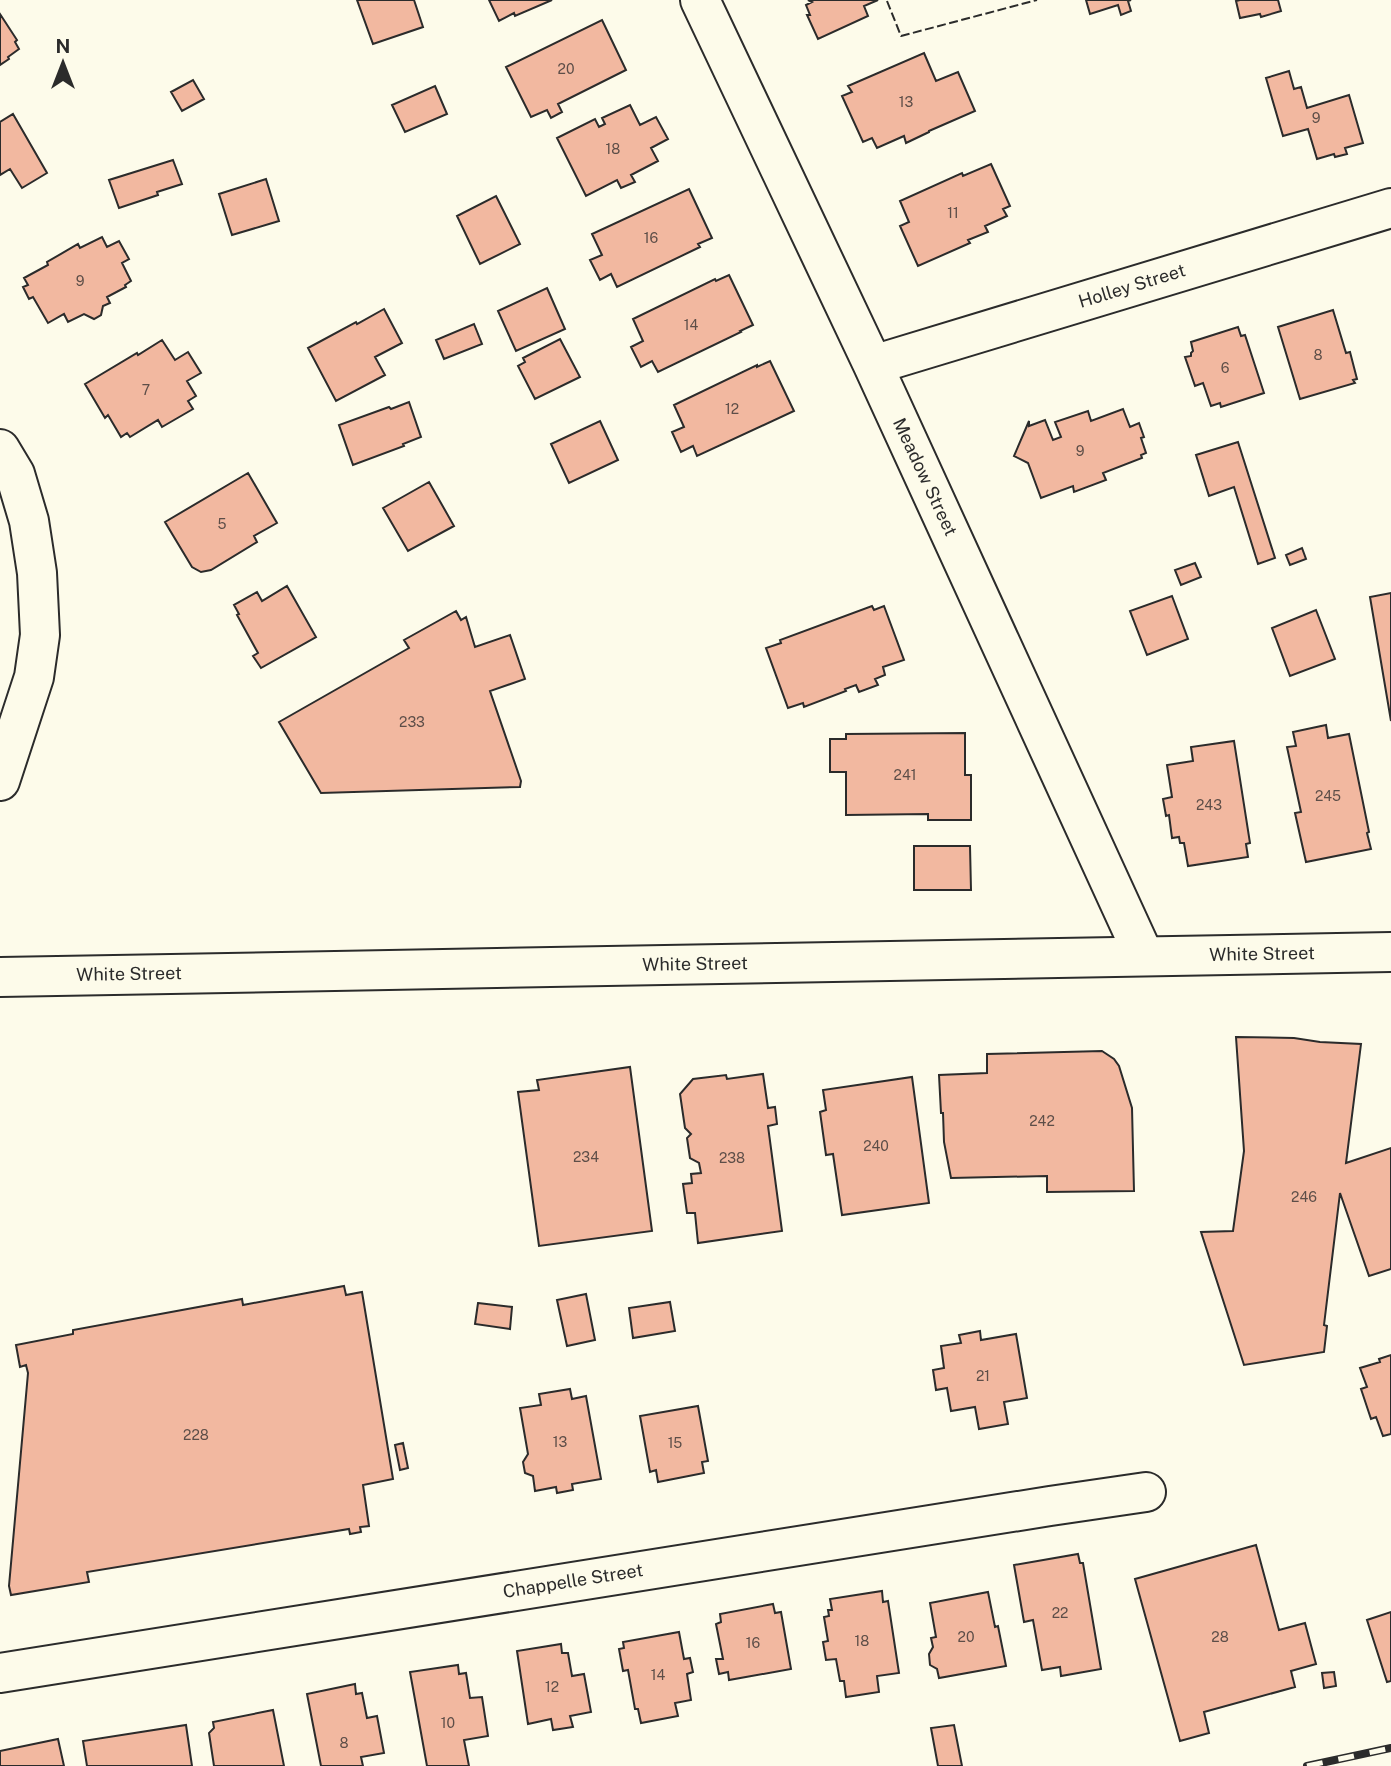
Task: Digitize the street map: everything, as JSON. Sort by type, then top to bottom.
[{"type":"street","name":"Meadow Street","points":[[700,0],[873,365],[1144,956]]},
{"type":"street","name":"Holley Street","points":[[873,365],[1391,208]]},
{"type":"street","points":[[0,449],[15,474],[29,521],[37,573],[40,635],[34,677],[0,781]]},
{"type":"street","name":"White Street","points":[[0,977],[1391,952]]},
{"type":"street","name":"Chappelle Street","points":[[0,1672],[1146,1492]]},
{"type":"building","points":[[357,0],[414,0],[423,27],[373,44]]},
{"type":"building","points":[[489,0],[552,0],[499,21]]},
{"type":"building","points":[[808,0],[878,0],[864,6],[868,16],[818,39],[807,15],[810,15],[806,5],[812,2]]},
{"type":"building","points":[[1086,0],[1131,0],[1128,1],[1131,11],[1121,15],[1118,5],[1090,14]]},
{"type":"building","points":[[1278,0],[1281,11],[1261,17],[1260,14],[1240,18],[1236,1]]},
{"type":"building","points":[[0,14],[17,40],[15,42],[19,49],[0,65]]},
{"type":"building","points":[[602,20],[626,70],[558,104],[562,112],[551,118],[547,110],[531,117],[506,67]]},
{"type":"building","points":[[924,53],[936,81],[958,72],[975,111],[906,143],[904,136],[877,148],[872,138],[863,142],[842,96],[852,92],[848,86]]},
{"type":"building","points":[[1289,71],[1294,89],[1301,87],[1307,108],[1349,95],[1363,143],[1345,148],[1347,154],[1335,157],[1334,154],[1317,159],[1308,129],[1283,136],[1266,78]]},
{"type":"building","points":[[193,80],[204,99],[182,111],[171,92]]},
{"type":"building","points":[[435,86],[447,114],[405,132],[392,105]]},
{"type":"building","points":[[630,105],[640,125],[656,117],[668,139],[651,148],[658,161],[631,175],[635,182],[621,188],[617,180],[586,196],[557,138],[595,119],[599,127],[605,124],[602,118]]},
{"type":"building","points":[[13,114],[47,173],[22,188],[10,169],[0,175],[0,122]]},
{"type":"building","points":[[173,160],[182,184],[119,208],[109,180]]},
{"type":"building","points":[[991,164],[1010,206],[1003,209],[1007,216],[985,226],[988,232],[968,240],[970,243],[918,266],[900,226],[909,222],[900,201],[962,173],[963,176]]},
{"type":"building","points":[[266,179],[279,221],[232,235],[219,194]]},
{"type":"building","points":[[689,189],[712,238],[698,244],[700,247],[617,287],[611,274],[600,280],[590,260],[602,255],[592,234]]},
{"type":"building","points":[[496,196],[520,244],[480,264],[457,216]]},
{"type":"building","points":[[102,237],[107,247],[119,241],[129,259],[122,263],[131,281],[126,287],[107,297],[110,303],[103,306],[101,315],[94,319],[84,314],[68,322],[64,314],[48,323],[33,297],[29,299],[23,287],[28,285],[24,278],[78,244],[80,248]]},
{"type":"building","points":[[729,275],[753,325],[658,372],[652,361],[641,367],[631,347],[643,341],[633,319],[715,279],[716,281]]},
{"type":"building","points":[[547,288],[565,329],[516,351],[498,311]]},
{"type":"building","points":[[384,309],[402,343],[375,357],[385,375],[336,401],[308,348]]},
{"type":"building","points":[[1333,310],[1346,353],[1350,352],[1357,379],[1353,380],[1355,383],[1300,399],[1278,327]]},
{"type":"building","points":[[474,324],[482,344],[444,359],[436,340]]},
{"type":"building","points":[[1238,327],[1241,336],[1245,335],[1264,393],[1221,407],[1220,403],[1211,406],[1203,383],[1195,386],[1185,357],[1191,356],[1193,351],[1191,342]]},
{"type":"building","points":[[560,339],[580,377],[535,399],[518,366],[525,362],[523,358]]},
{"type":"building","points":[[162,340],[175,360],[188,352],[201,373],[187,381],[196,396],[188,401],[193,409],[162,427],[158,420],[130,437],[127,433],[121,437],[108,415],[105,418],[85,384]]},
{"type":"building","points":[[770,361],[794,411],[697,456],[693,446],[681,452],[672,432],[684,427],[674,405]]},
{"type":"building","points":[[409,402],[421,437],[353,465],[339,425]]},
{"type":"building","points":[[1123,409],[1130,427],[1139,423],[1146,453],[1141,455],[1142,458],[1103,473],[1106,480],[1074,492],[1073,486],[1041,498],[1028,463],[1014,456],[1029,421],[1029,426],[1045,420],[1053,440],[1061,437],[1055,422],[1088,411],[1091,421]]},
{"type":"building","points":[[600,421],[618,460],[569,483],[551,444]]},
{"type":"building","points":[[1238,442],[1275,558],[1258,564],[1234,487],[1209,496],[1196,455]]},
{"type":"building","points":[[248,473],[277,523],[254,536],[257,542],[211,570],[201,572],[192,567],[165,522]]},
{"type":"building","points":[[429,482],[454,526],[408,551],[383,508]]},
{"type":"building","points":[[1302,548],[1306,559],[1290,565],[1286,555]]},
{"type":"building","points":[[1195,563],[1201,577],[1181,585],[1175,570]]},
{"type":"building","points":[[287,586],[316,637],[261,668],[253,656],[258,653],[234,605],[257,592],[262,601]]},
{"type":"building","points":[[1391,593],[1391,721],[1370,597]]},
{"type":"building","points":[[1172,596],[1188,639],[1147,655],[1130,611]]},
{"type":"building","points":[[872,606],[874,610],[884,606],[904,660],[883,667],[885,675],[875,679],[878,685],[859,692],[856,685],[804,707],[803,703],[788,708],[766,648],[781,643],[780,640]]},
{"type":"building","points":[[1316,610],[1335,659],[1290,676],[1272,628]]},
{"type":"building","points":[[456,611],[461,620],[466,617],[475,647],[510,635],[525,679],[490,691],[521,781],[520,787],[321,793],[279,722],[409,648],[404,640]]},
{"type":"building","points":[[1326,725],[1328,738],[1349,734],[1371,849],[1306,862],[1295,813],[1301,812],[1287,747],[1296,746],[1293,732]]},
{"type":"building","points":[[965,733],[965,775],[971,775],[971,820],[928,820],[928,814],[846,815],[846,772],[830,772],[830,739],[846,739],[846,734]]},
{"type":"building","points":[[1234,741],[1250,843],[1246,844],[1248,857],[1188,866],[1184,843],[1180,843],[1179,837],[1172,838],[1169,815],[1166,816],[1163,799],[1172,797],[1167,765],[1193,761],[1191,747]]},
{"type":"building","points":[[914,846],[970,846],[971,890],[914,890]]},
{"type":"building","points":[[1236,1037],[1294,1038],[1361,1044],[1346,1163],[1391,1148],[1391,1269],[1369,1276],[1340,1193],[1324,1325],[1327,1326],[1324,1352],[1244,1365],[1201,1232],[1233,1231],[1244,1151]]},
{"type":"building","points":[[1102,1051],[1119,1066],[1132,1108],[1134,1191],[1047,1192],[1047,1176],[951,1178],[944,1142],[939,1075],[987,1073],[987,1054]]},
{"type":"building","points":[[630,1067],[652,1231],[539,1246],[518,1092],[539,1090],[537,1080]]},
{"type":"building","points":[[763,1074],[768,1108],[775,1107],[777,1124],[768,1126],[782,1231],[698,1243],[695,1213],[687,1213],[683,1184],[692,1183],[691,1174],[701,1173],[699,1163],[690,1158],[687,1138],[691,1134],[685,1128],[680,1094],[693,1079],[726,1075],[727,1079]]},
{"type":"building","points":[[912,1077],[929,1203],[842,1215],[833,1154],[826,1155],[820,1112],[826,1110],[823,1090]]},
{"type":"building","points":[[344,1286],[346,1295],[362,1292],[393,1479],[363,1485],[369,1526],[360,1527],[361,1532],[350,1534],[349,1529],[87,1572],[89,1582],[11,1595],[9,1586],[28,1373],[26,1365],[20,1367],[16,1345],[73,1334],[73,1330],[242,1299],[243,1305]]},
{"type":"building","points":[[586,1294],[595,1340],[567,1346],[557,1300]]},
{"type":"building","points":[[670,1302],[675,1331],[633,1338],[629,1308]]},
{"type":"building","points":[[478,1303],[512,1307],[510,1329],[475,1324]]},
{"type":"building","points":[[980,1331],[981,1340],[1016,1334],[1027,1398],[1004,1402],[1008,1424],[979,1429],[975,1407],[951,1411],[947,1388],[936,1390],[933,1370],[944,1368],[941,1346],[961,1343],[959,1335]]},
{"type":"building","points":[[1391,1355],[1391,1434],[1383,1436],[1376,1417],[1371,1419],[1361,1389],[1367,1387],[1360,1368],[1380,1362],[1379,1359]]},
{"type":"building","points":[[570,1389],[572,1399],[586,1396],[601,1479],[572,1484],[573,1490],[557,1493],[556,1487],[535,1491],[533,1476],[525,1473],[523,1462],[528,1454],[520,1408],[541,1405],[539,1394]]},
{"type":"building","points":[[698,1406],[708,1461],[702,1462],[704,1473],[658,1482],[656,1470],[650,1472],[640,1416]]},
{"type":"building","points":[[403,1443],[408,1468],[400,1470],[395,1445]]},
{"type":"building","points":[[1256,1545],[1279,1630],[1305,1623],[1316,1664],[1291,1671],[1295,1687],[1204,1712],[1209,1733],[1180,1741],[1135,1579]]},
{"type":"building","points":[[1078,1554],[1080,1563],[1083,1563],[1101,1669],[1061,1676],[1060,1667],[1042,1670],[1033,1620],[1024,1622],[1014,1565]]},
{"type":"building","points":[[882,1591],[883,1602],[888,1601],[899,1673],[877,1676],[879,1692],[846,1697],[844,1681],[840,1681],[836,1659],[826,1660],[823,1642],[828,1641],[824,1617],[829,1616],[828,1610],[832,1610],[830,1599]]},
{"type":"building","points":[[988,1592],[1006,1666],[939,1678],[937,1669],[930,1665],[929,1654],[933,1647],[931,1638],[936,1637],[930,1603]]},
{"type":"building","points":[[773,1604],[775,1613],[781,1612],[791,1669],[729,1680],[728,1672],[719,1674],[716,1659],[723,1659],[716,1624],[721,1622],[720,1614]]},
{"type":"building","points":[[1391,1612],[1391,1681],[1387,1682],[1367,1620]]},
{"type":"building","points":[[679,1632],[684,1659],[690,1658],[693,1672],[687,1674],[691,1700],[675,1703],[678,1716],[641,1723],[638,1709],[635,1709],[628,1670],[623,1671],[619,1649],[624,1648],[623,1642]]},
{"type":"building","points":[[561,1644],[562,1653],[568,1653],[572,1676],[584,1674],[591,1712],[570,1716],[573,1727],[553,1730],[551,1719],[528,1724],[517,1651]]},
{"type":"building","points":[[458,1665],[459,1674],[466,1673],[470,1698],[482,1697],[488,1736],[464,1740],[469,1766],[427,1766],[410,1672]]},
{"type":"building","points":[[1334,1672],[1336,1686],[1324,1688],[1322,1673]]},
{"type":"building","points":[[355,1684],[356,1694],[362,1693],[367,1718],[377,1716],[384,1753],[361,1757],[363,1766],[321,1766],[307,1694]]},
{"type":"building","points":[[273,1710],[284,1766],[214,1766],[209,1733],[214,1728],[213,1722]]},
{"type":"building","points":[[186,1725],[192,1766],[87,1766],[83,1741]]},
{"type":"building","points":[[954,1725],[962,1766],[938,1766],[931,1728]]},
{"type":"building","points":[[58,1739],[64,1766],[0,1766],[0,1751]]},
{"type":"railway","points":[[1307,1766],[1391,1748]]},
{"type":"fence","points":[[887,1],[901,36],[1037,0]]}]
